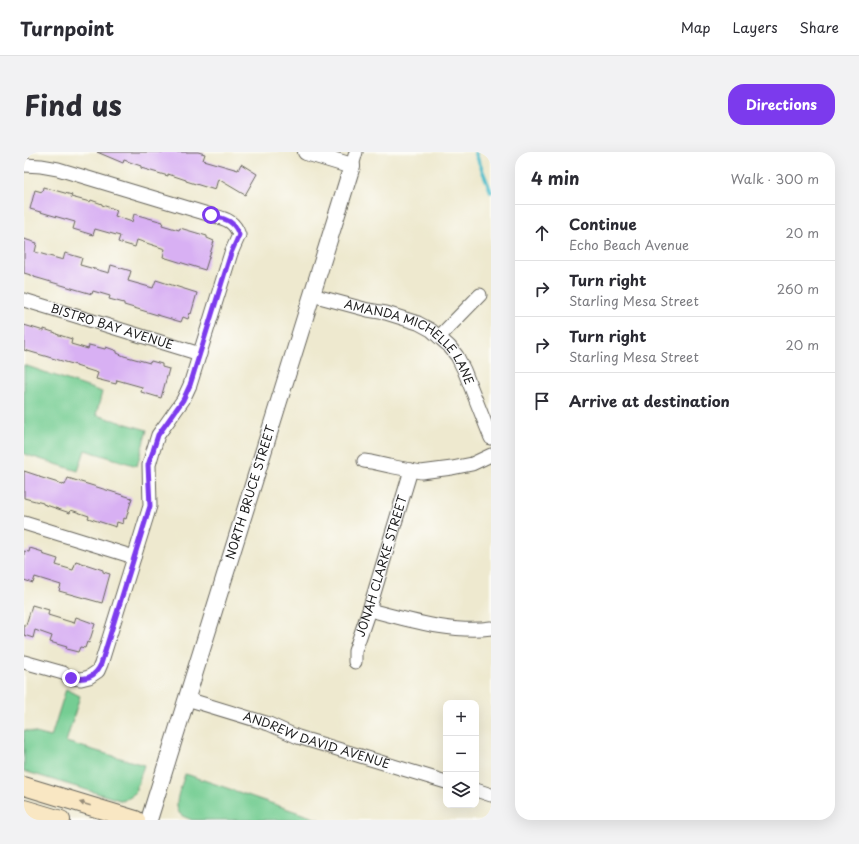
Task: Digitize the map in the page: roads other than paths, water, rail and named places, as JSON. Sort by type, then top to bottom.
[{"type":"main road","points":[[24,786],[136,820]]},
{"type":"main road","points":[[24,809],[61,820]]},
{"type":"street","points":[[306,152],[354,159]]},
{"type":"street","name":"NORTH BRUCE STREET","points":[[149,820],[354,159]]},
{"type":"street","points":[[24,166],[58,168],[223,218],[232,222],[237,228],[239,235],[231,253],[190,385],[183,400],[158,435],[148,465],[150,506],[98,671],[89,677],[81,679],[71,678],[63,673],[24,662]]},
{"type":"street","name":"AMANDA MICHELLE LANE","points":[[312,294],[418,322],[431,330],[448,346],[464,370],[491,438]]},
{"type":"street","points":[[439,337],[480,295]]},
{"type":"street","name":"BISTRO BAY AVENUE","points":[[24,300],[200,354]]},
{"type":"street","points":[[364,461],[421,472],[472,464],[491,455]]},
{"type":"street","name":"JONAH CLARKE STREET","points":[[355,662],[355,651],[369,610],[411,470]]},
{"type":"street","points":[[24,523],[134,557]]},
{"type":"street","points":[[369,610],[442,627],[474,630],[491,628]]},
{"type":"street","name":"ANDREW DAVID AVENUE","points":[[187,698],[269,724],[298,737],[443,781]]},
{"type":"street","points":[[479,791],[491,795]]},
{"type":"waterway","points":[[475,152],[491,192]]}]
